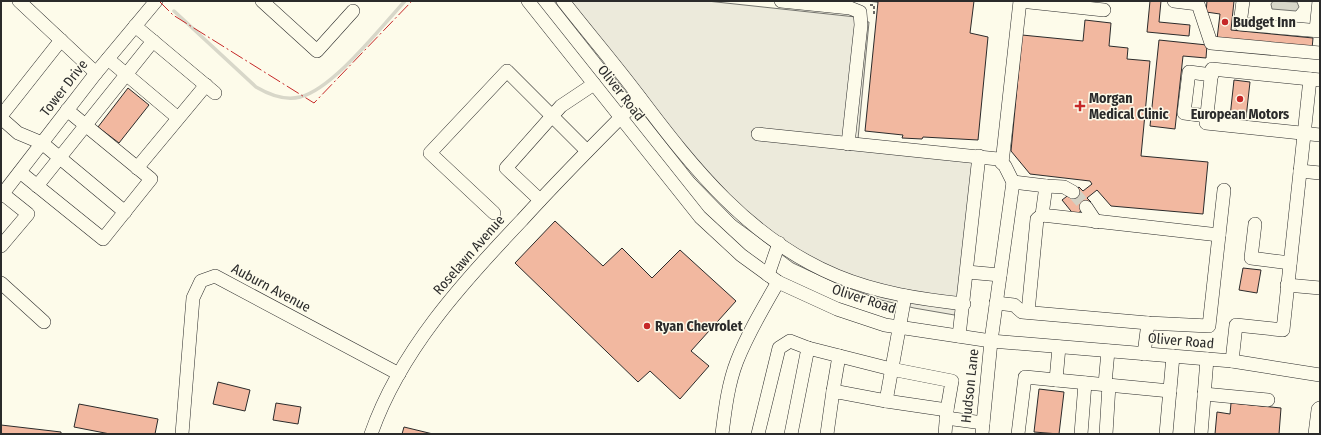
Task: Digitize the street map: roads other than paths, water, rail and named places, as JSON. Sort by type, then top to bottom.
[{"type":"main road","points":[[1318,434],[1320,410]]},
{"type":"street","points":[[19,1],[96,72]]},
{"type":"street","name":"Tower Drive","points":[[2,195],[96,72],[156,1]]},
{"type":"street","points":[[262,1],[317,51],[353,11]]},
{"type":"street","name":"Oliver Road","points":[[528,1],[700,217],[741,255],[773,278],[837,309],[885,325],[991,341],[1232,361],[1320,375]]},
{"type":"street","points":[[563,1],[718,193],[746,220],[803,260],[837,276],[861,285],[905,296],[964,304]]},
{"type":"street","points":[[781,1],[850,8],[860,12],[861,25],[848,144]]},
{"type":"street","points":[[1002,162],[1020,1],[1104,10]]},
{"type":"street","points":[[1174,1],[1198,4],[1211,43],[1320,53]]},
{"type":"street","points":[[1243,1],[1240,24],[1318,30],[1319,1]]},
{"type":"street","points":[[135,26],[210,89],[178,118],[137,168]]},
{"type":"street","points":[[61,40],[1,117],[18,133],[42,143],[125,212]]},
{"type":"street","points":[[37,186],[153,41]]},
{"type":"street","points":[[108,58],[178,118]]},
{"type":"street","points":[[1232,361],[1236,325],[1283,330],[1304,133],[1315,80],[1212,69],[1206,123],[1304,133],[1320,135]]},
{"type":"street","points":[[494,213],[430,153],[508,70],[587,151]]},
{"type":"street","points":[[1207,116],[1184,113],[1189,72],[1212,75]]},
{"type":"street","points":[[540,200],[506,168],[562,106],[594,84]]},
{"type":"street","name":"Roselawn Avenue","points":[[371,434],[380,408],[399,374],[427,330],[473,272],[587,151],[640,98]]},
{"type":"street","points":[[20,172],[103,239],[151,179],[67,110]]},
{"type":"street","points":[[758,134],[998,159],[1005,166],[1012,182],[1064,187],[1072,192]]},
{"type":"street","points":[[959,336],[964,304],[979,156]]},
{"type":"street","points":[[1300,172],[1320,173]]},
{"type":"street","name":"Hudson Lane","points":[[982,428],[991,341],[1012,182]]},
{"type":"street","points":[[1028,312],[1037,219],[1042,215],[1046,186]]},
{"type":"street","points":[[996,303],[1014,305],[1022,312],[1148,323],[1209,326],[1224,190]]},
{"type":"street","points":[[1,246],[28,214],[2,195]]},
{"type":"street","points":[[1086,207],[1096,222]]},
{"type":"street","points":[[1042,215],[1219,235]]},
{"type":"street","points":[[1255,224],[1251,258],[1290,264]]},
{"type":"street","points":[[722,434],[728,396],[736,362],[773,278],[778,243]]},
{"type":"street","points":[[967,272],[1000,276]]},
{"type":"street","name":"Auburn Avenue","points":[[182,434],[193,298],[201,281],[215,276],[399,374]]},
{"type":"street","points":[[1,283],[44,322]]},
{"type":"street","points":[[1287,285],[1320,288]]},
{"type":"street","points":[[886,401],[905,296]]},
{"type":"street","points":[[1144,354],[1148,323]]},
{"type":"street","points":[[758,434],[779,348],[790,342],[891,369],[952,380],[946,414],[945,434]]},
{"type":"street","points":[[1056,380],[1059,347]]},
{"type":"street","points":[[791,434],[808,348]]},
{"type":"street","points":[[1106,434],[1108,351]]},
{"type":"street","points":[[827,434],[839,356]]},
{"type":"street","points":[[1166,434],[1173,356]]},
{"type":"street","points":[[1201,434],[1207,359]]},
{"type":"street","points":[[1018,434],[1025,377],[1170,390]]},
{"type":"street","points":[[1081,434],[1085,383]]},
{"type":"street","points":[[833,391],[946,414],[982,428]]},
{"type":"street","points":[[1204,394],[1268,400]]},
{"type":"waterway","points":[[174,11],[256,87],[277,96],[294,98],[313,92],[341,70],[370,41],[405,1]]},
{"type":"tunnel","points":[[1073,192],[1086,207]]},
{"type":"place","name":"Budget Inn","points":[[1225,22]]},
{"type":"place","name":"European Motors","points":[[1240,99]]},
{"type":"place","name":"Morgan Medical Clinic","points":[[1080,106]]},
{"type":"place","name":"Ryan Chevrolet","points":[[647,326]]}]
